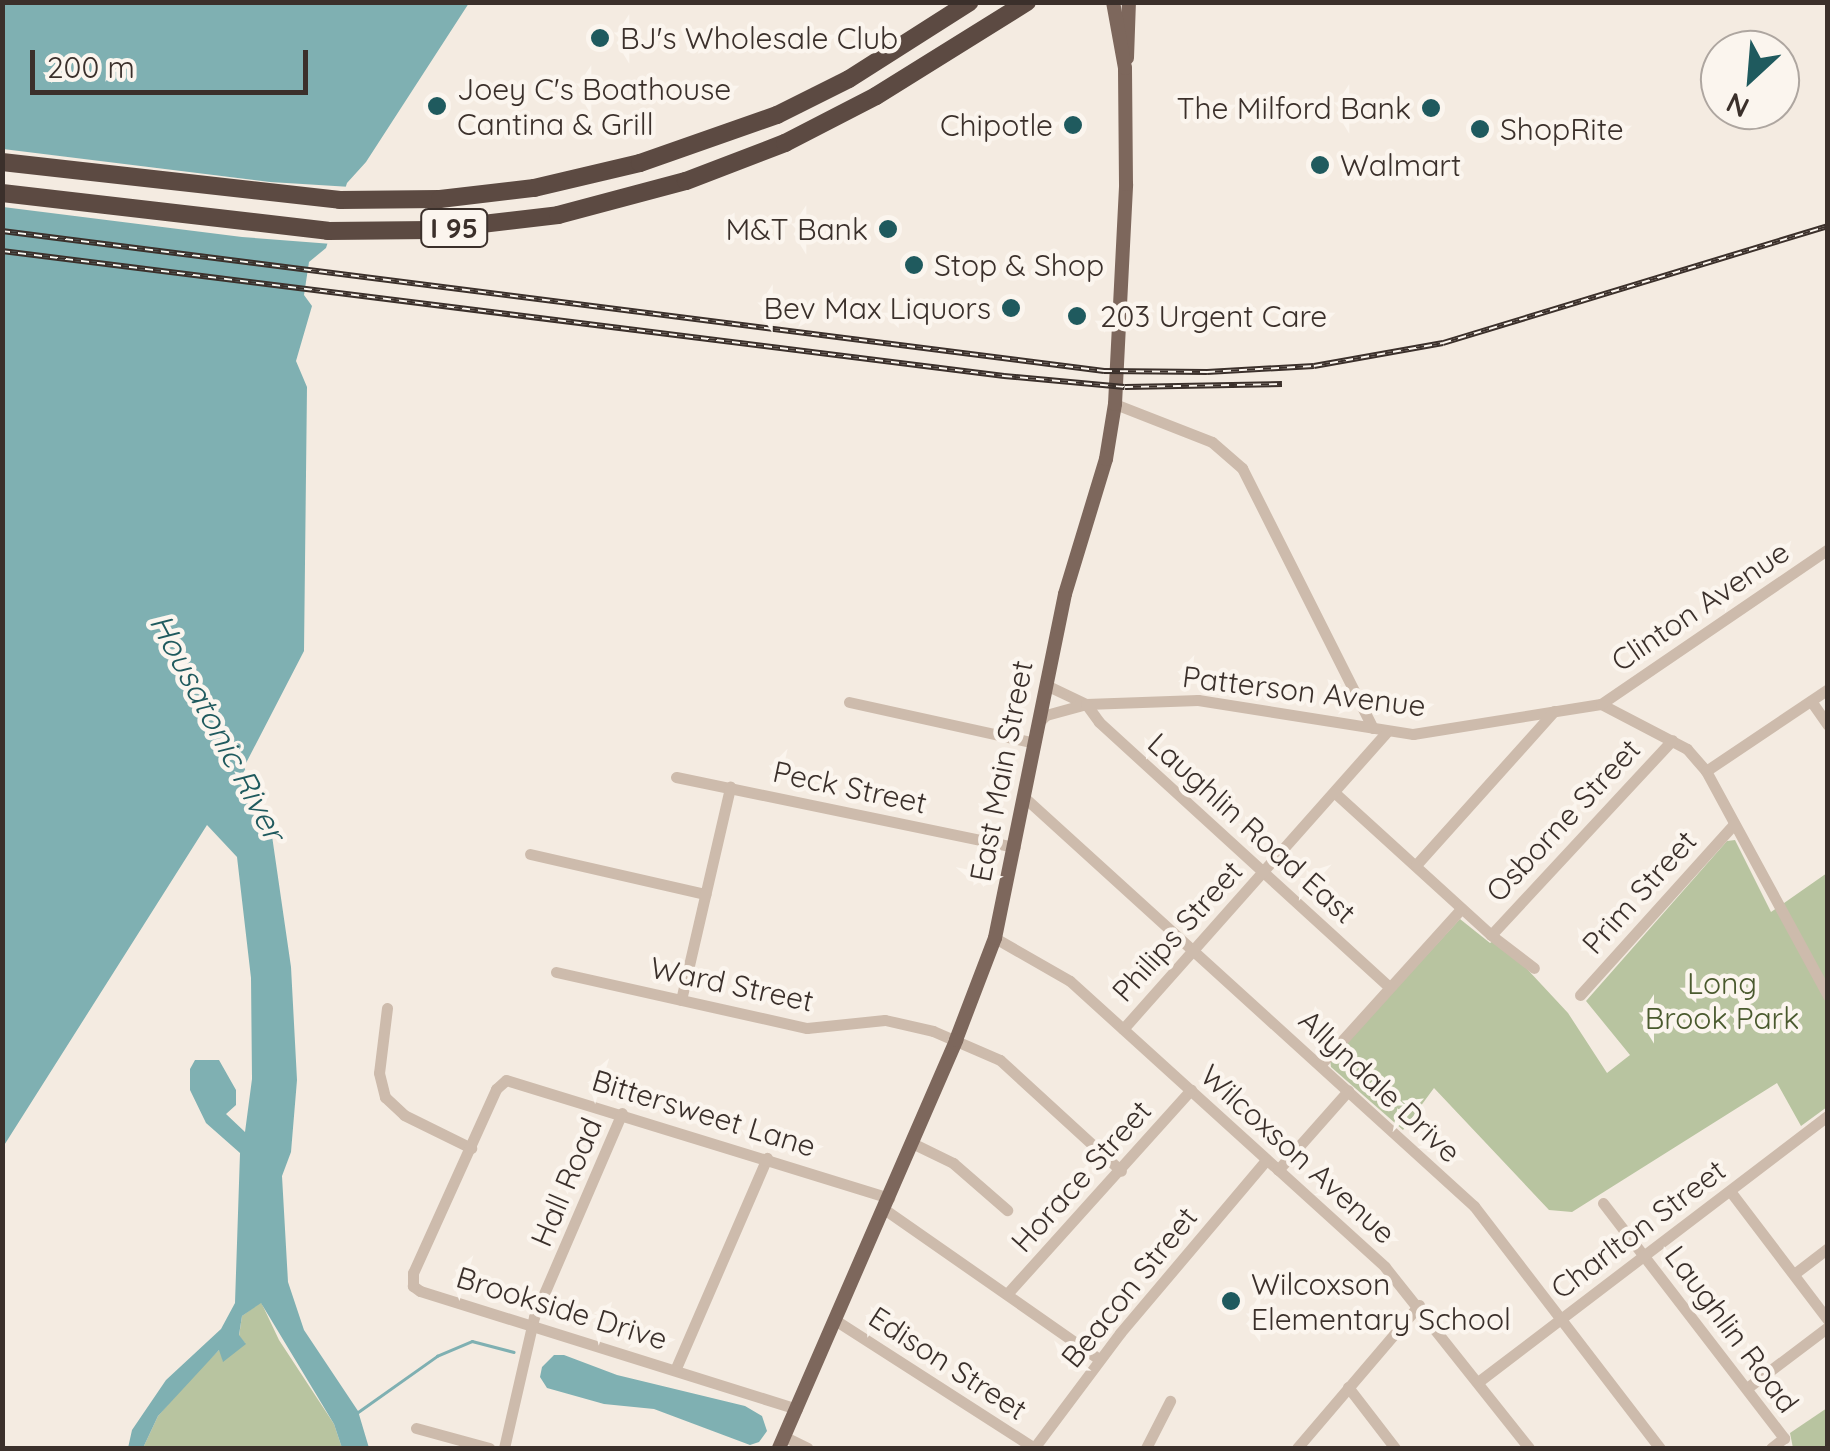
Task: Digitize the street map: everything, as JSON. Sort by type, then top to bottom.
[{"type":"highway","name":"I 95","points":[[2,162],[294,197],[440,199],[598,175],[770,118],[849,79],[970,2]]},
{"type":"highway","name":"I 95","points":[[2,193],[289,228],[431,230],[512,222],[607,204],[715,172],[782,144],[876,96],[1027,2]]},
{"type":"main road","name":"East Main Street","points":[[1112,2],[1125,68]]},
{"type":"main road","name":"East Main Street","points":[[782,1442],[956,1040],[995,938],[1065,594],[1106,459],[1115,404],[1126,184],[1129,2]]},
{"type":"street","points":[[1115,404],[1212,442],[1242,468],[1373,728]]},
{"type":"street","name":"Clinton Avenue","points":[[1601,704],[1828,549]]},
{"type":"street","name":"Patterson Avenue","points":[[1046,685],[1086,704]]},
{"type":"street","points":[[1706,771],[1828,689]]},
{"type":"street","name":"Patterson Avenue","points":[[1039,722],[1046,715],[1086,704],[1198,700],[1387,732],[1424,734],[1601,704]]},
{"type":"street","points":[[1811,701],[1828,725]]},
{"type":"street","points":[[849,702],[1035,743]]},
{"type":"street","name":"Laughlin Road East","points":[[1086,704],[1099,722],[1388,986]]},
{"type":"street","points":[[1601,704],[1695,756],[1828,996]]},
{"type":"street","points":[[1416,865],[1554,711]]},
{"type":"street","name":"Philips Street","points":[[1123,1029],[1387,732]]},
{"type":"street","name":"Osborne Street","points":[[1490,935],[1672,740]]},
{"type":"street","name":"Peck Street","points":[[676,777],[1015,847]]},
{"type":"street","points":[[681,1000],[730,787]]},
{"type":"street","points":[[1336,793],[1490,935],[1534,968]]},
{"type":"street","name":"Allyndale Drive","points":[[1025,798],[1480,1213],[1660,1448]]},
{"type":"street","name":"Prim Street","points":[[1580,994],[1734,824]]},
{"type":"street","points":[[530,854],[705,894]]},
{"type":"street","points":[[1320,1065],[1461,909]]},
{"type":"street","name":"Wilcoxson Avenue","points":[[995,938],[1062,975],[1393,1275],[1529,1448]]},
{"type":"street","name":"Ward Street","points":[[556,972],[807,1028],[895,1021],[956,1040],[1000,1060],[1120,1170]]},
{"type":"street","points":[[388,1008],[379,1073],[386,1097],[404,1116],[471,1148]]},
{"type":"street","name":"Brookside Drive","points":[[503,1081],[413,1272],[412,1286],[797,1409]]},
{"type":"street","name":"Bittersweet Lane","points":[[503,1081],[768,1158],[886,1203],[1099,1359]]},
{"type":"street","name":"Horace Street","points":[[1007,1294],[1192,1090]]},
{"type":"street","points":[[1278,1170],[1348,1091]]},
{"type":"street","name":"Hall Road","points":[[504,1448],[532,1325],[622,1113]]},
{"type":"street","name":"Charlton Street","points":[[1478,1382],[1828,1115]]},
{"type":"street","points":[[912,1142],[950,1160],[1007,1210]]},
{"type":"street","points":[[676,1368],[768,1158]]},
{"type":"street","name":"Beacon Street","points":[[1034,1448],[1099,1359],[1266,1160]]},
{"type":"street","points":[[1730,1192],[1828,1324],[1746,1388]]},
{"type":"street","name":"Laughlin Road","points":[[1604,1203],[1784,1438],[1771,1448]]},
{"type":"street","points":[[1794,1274],[1828,1248]]},
{"type":"street","points":[[1297,1448],[1419,1305]]},
{"type":"street","name":"Edison Street","points":[[836,1320],[1034,1448]]},
{"type":"street","points":[[1348,1387],[1395,1448]]},
{"type":"street","points":[[1146,1448],[1170,1401]]},
{"type":"street","points":[[416,1428],[489,1448]]},
{"type":"street","points":[[782,1442],[808,1448]]},
{"type":"green space","name":"Long Brook Park","points":[[1735,840],[1771,912],[1827,873],[1827,1107],[1801,1126],[1777,1083],[1572,1212],[1549,1210],[1434,1088],[1403,1130],[1331,1067],[1330,1060],[1460,919],[1490,943],[1498,938],[1568,1013],[1607,1073],[1630,1055],[1586,1001],[1727,841]]},
{"type":"green space","points":[[261,1302],[279,1340],[334,1424],[342,1448],[143,1448],[158,1416],[190,1379],[220,1349],[223,1361],[245,1343],[239,1336],[242,1316]]},
{"type":"green space","points":[[1827,1408],[1827,1448],[1793,1448],[1790,1433]]},
{"type":"water","name":"Housatonic River","points":[[3,3],[469,3],[366,162],[347,183],[326,248],[309,262],[304,295],[312,306],[296,361],[307,387],[304,651],[244,767],[271,829],[291,967],[297,1080],[291,1152],[282,1176],[288,1282],[304,1330],[358,1411],[369,1448],[342,1448],[334,1424],[261,1303],[242,1316],[239,1335],[246,1344],[223,1362],[219,1350],[158,1416],[143,1448],[128,1448],[132,1430],[166,1380],[221,1329],[235,1303],[240,1153],[206,1123],[190,1090],[190,1069],[195,1060],[219,1060],[236,1090],[236,1105],[226,1114],[245,1132],[252,1079],[251,978],[237,857],[207,825],[3,1147]]},
{"type":"water","points":[[554,1355],[564,1355],[617,1375],[745,1406],[762,1416],[767,1431],[759,1442],[750,1445],[654,1409],[604,1404],[547,1388],[540,1377],[542,1367]]},
{"type":"pier","points":[[3,149],[270,182],[351,187],[332,244],[242,237],[3,207]]},
{"type":"waterway","points":[[358,1412],[437,1356],[472,1341],[514,1352]]},
{"type":"railway","points":[[2,231],[1104,371],[1207,372],[1314,366],[1443,343],[1828,226]]},
{"type":"railway","points":[[2,251],[1004,376],[1125,387],[1282,384]]},
{"type":"place","name":"BJ's Wholesale Club","points":[[600,38]]},
{"type":"place","name":"Joey C's Boathouse Cantina & Grill","points":[[437,106]]},
{"type":"place","name":"The Milford Bank","points":[[1431,108]]},
{"type":"place","name":"Chipotle","points":[[1073,125]]},
{"type":"place","name":"ShopRite","points":[[1480,129]]},
{"type":"place","name":"Walmart","points":[[1320,165]]},
{"type":"place","name":"M&T Bank","points":[[888,229]]},
{"type":"place","name":"Stop & Shop","points":[[914,265]]},
{"type":"place","name":"Bev Max Liquors","points":[[1011,308]]},
{"type":"place","name":"203 Urgent Care","points":[[1077,316]]},
{"type":"place","name":"Wilcoxson Elementary School","points":[[1231,1301]]}]
